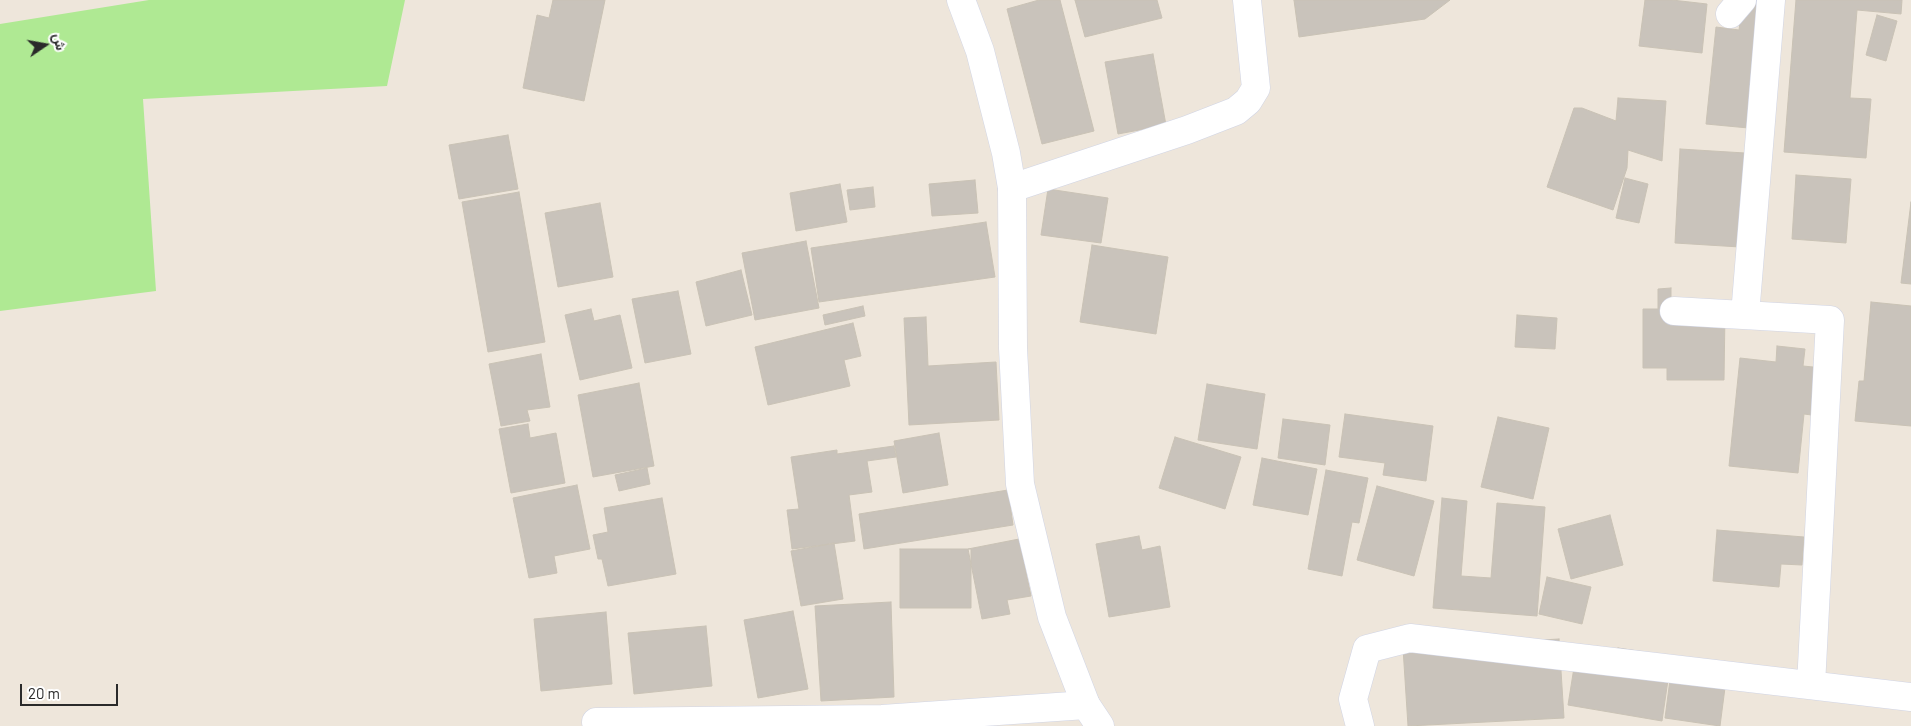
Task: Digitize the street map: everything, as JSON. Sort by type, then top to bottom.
[{"type":"street","points":[[596,722],[1093,715],[1052,617],[1020,484],[1013,348],[1012,188],[1006,153],[980,51],[962,0]]},
{"type":"street","points":[[1012,188],[1187,130],[1236,111],[1248,101],[1256,88],[1247,0]]},
{"type":"street","points":[[1744,315],[1771,0]]},
{"type":"street","points":[[1674,311],[1830,320],[1811,685]]},
{"type":"street","points":[[1360,726],[1354,699],[1367,649],[1410,638],[1911,697]]},
{"type":"green space","points":[[149,0],[405,0],[387,86],[143,99],[156,291],[0,311],[0,24]]},
{"type":"building","points":[[553,0],[605,0],[584,101],[523,88],[537,15],[549,18]]},
{"type":"building","points":[[1039,0],[1060,0],[1094,131],[1042,144],[1007,9]]},
{"type":"building","points":[[1075,0],[1157,0],[1162,18],[1085,37]]},
{"type":"building","points":[[1294,0],[1450,0],[1425,19],[1299,37]]},
{"type":"building","points":[[1645,0],[1672,0],[1707,4],[1702,53],[1639,46]]},
{"type":"building","points":[[1743,0],[1773,0],[1759,129],[1706,124],[1716,27],[1739,30]]},
{"type":"building","points":[[1796,0],[1902,0],[1901,14],[1857,10],[1850,98],[1871,99],[1866,158],[1784,152]]},
{"type":"building","points":[[1877,15],[1897,21],[1886,61],[1866,55]]},
{"type":"building","points":[[1153,54],[1166,125],[1118,134],[1105,62]]},
{"type":"building","points":[[1618,98],[1666,101],[1662,161],[1628,150],[1627,168],[1613,210],[1547,187],[1574,108],[1582,108],[1616,121]]},
{"type":"building","points":[[508,135],[518,189],[459,199],[449,145]]},
{"type":"building","points":[[1680,149],[1745,153],[1740,247],[1675,243]]},
{"type":"building","points":[[1796,175],[1851,179],[1846,243],[1792,239]]},
{"type":"building","points":[[1625,178],[1648,184],[1639,223],[1616,218]]},
{"type":"building","points":[[975,180],[978,213],[932,216],[929,184]]},
{"type":"building","points":[[840,184],[847,222],[796,231],[790,193]]},
{"type":"building","points":[[873,187],[875,207],[850,210],[847,190]]},
{"type":"building","points":[[1048,189],[1108,198],[1101,243],[1041,235]]},
{"type":"building","points":[[519,192],[545,342],[488,352],[462,202]]},
{"type":"building","points":[[1911,202],[1911,284],[1901,283]]},
{"type":"building","points":[[600,203],[613,277],[558,287],[545,213]]},
{"type":"building","points":[[986,222],[995,277],[819,302],[811,248]]},
{"type":"building","points":[[806,241],[819,308],[755,320],[742,253]]},
{"type":"building","points":[[1092,245],[1168,257],[1156,334],[1080,322]]},
{"type":"building","points":[[741,270],[752,315],[706,326],[696,282]]},
{"type":"building","points":[[1671,288],[1671,313],[1725,312],[1724,380],[1667,380],[1667,368],[1643,368],[1643,309],[1658,309],[1658,289]]},
{"type":"building","points":[[678,291],[691,354],[645,363],[632,299]]},
{"type":"building","points":[[1871,302],[1911,306],[1911,426],[1855,421],[1859,381],[1864,381]]},
{"type":"building","points":[[863,306],[865,316],[825,325],[823,315]]},
{"type":"building","points":[[591,309],[594,321],[620,315],[632,368],[580,380],[565,315]]},
{"type":"building","points":[[1517,315],[1557,318],[1555,349],[1515,347]]},
{"type":"building","points":[[926,317],[928,366],[996,362],[999,420],[909,425],[904,318]]},
{"type":"building","points":[[853,323],[861,356],[844,360],[850,386],[768,405],[755,347]]},
{"type":"building","points":[[1777,346],[1805,349],[1803,366],[1833,369],[1827,417],[1804,414],[1798,473],[1729,466],[1740,358],[1776,362]]},
{"type":"building","points":[[541,354],[550,407],[527,410],[530,421],[501,426],[489,364]]},
{"type":"building","points":[[639,383],[654,466],[593,477],[578,395]]},
{"type":"building","points":[[1207,384],[1265,394],[1257,449],[1198,440]]},
{"type":"building","points":[[1345,414],[1433,426],[1426,481],[1383,475],[1385,463],[1339,457]]},
{"type":"building","points":[[1498,417],[1549,428],[1533,499],[1481,487]]},
{"type":"building","points":[[1283,419],[1330,425],[1325,465],[1278,458]]},
{"type":"building","points":[[528,424],[530,438],[556,433],[565,483],[511,493],[499,429]]},
{"type":"building","points":[[939,433],[948,485],[903,493],[894,441]]},
{"type":"building","points":[[1175,437],[1241,457],[1225,509],[1159,488]]},
{"type":"building","points":[[894,446],[896,457],[867,461],[872,492],[849,495],[855,541],[792,549],[787,510],[799,509],[791,457],[837,450],[837,454]]},
{"type":"building","points":[[1262,458],[1317,469],[1308,515],[1253,505]]},
{"type":"building","points":[[647,468],[650,484],[619,491],[615,475]]},
{"type":"building","points":[[1326,470],[1368,478],[1359,523],[1352,522],[1342,576],[1308,569]]},
{"type":"building","points":[[577,485],[590,549],[554,556],[557,573],[529,578],[513,498]]},
{"type":"building","points":[[1377,486],[1434,501],[1414,576],[1357,560]]},
{"type":"building","points":[[1008,490],[1013,525],[864,549],[859,514]]},
{"type":"building","points":[[662,498],[676,574],[608,586],[602,559],[598,559],[593,535],[608,532],[604,508]]},
{"type":"building","points":[[1442,498],[1467,501],[1461,576],[1491,578],[1497,503],[1545,507],[1537,616],[1433,608]]},
{"type":"building","points":[[1610,515],[1623,565],[1571,579],[1558,529]]},
{"type":"building","points":[[1717,530],[1804,537],[1802,565],[1781,564],[1779,587],[1713,581]]},
{"type":"building","points":[[1139,536],[1142,550],[1160,546],[1170,607],[1109,617],[1096,544]]},
{"type":"building","points":[[1019,539],[1031,596],[1007,600],[1010,614],[982,619],[968,549]]},
{"type":"building","points":[[834,543],[843,599],[801,606],[791,551]]},
{"type":"building","points":[[900,549],[971,549],[971,608],[900,608]]},
{"type":"building","points":[[1547,577],[1591,587],[1582,624],[1539,614]]},
{"type":"building","points":[[891,602],[894,697],[821,701],[815,606]]},
{"type":"building","points":[[793,611],[808,689],[758,698],[744,620]]},
{"type":"building","points":[[606,612],[612,684],[541,691],[534,619]]},
{"type":"building","points":[[706,626],[712,686],[634,694],[628,633]]},
{"type":"building","points":[[1559,639],[1564,718],[1408,726],[1403,648]]},
{"type":"building","points":[[1618,648],[1657,654],[1668,680],[1662,721],[1568,705],[1576,655],[1616,661]]},
{"type":"building","points":[[1671,672],[1726,680],[1720,726],[1665,718]]}]
